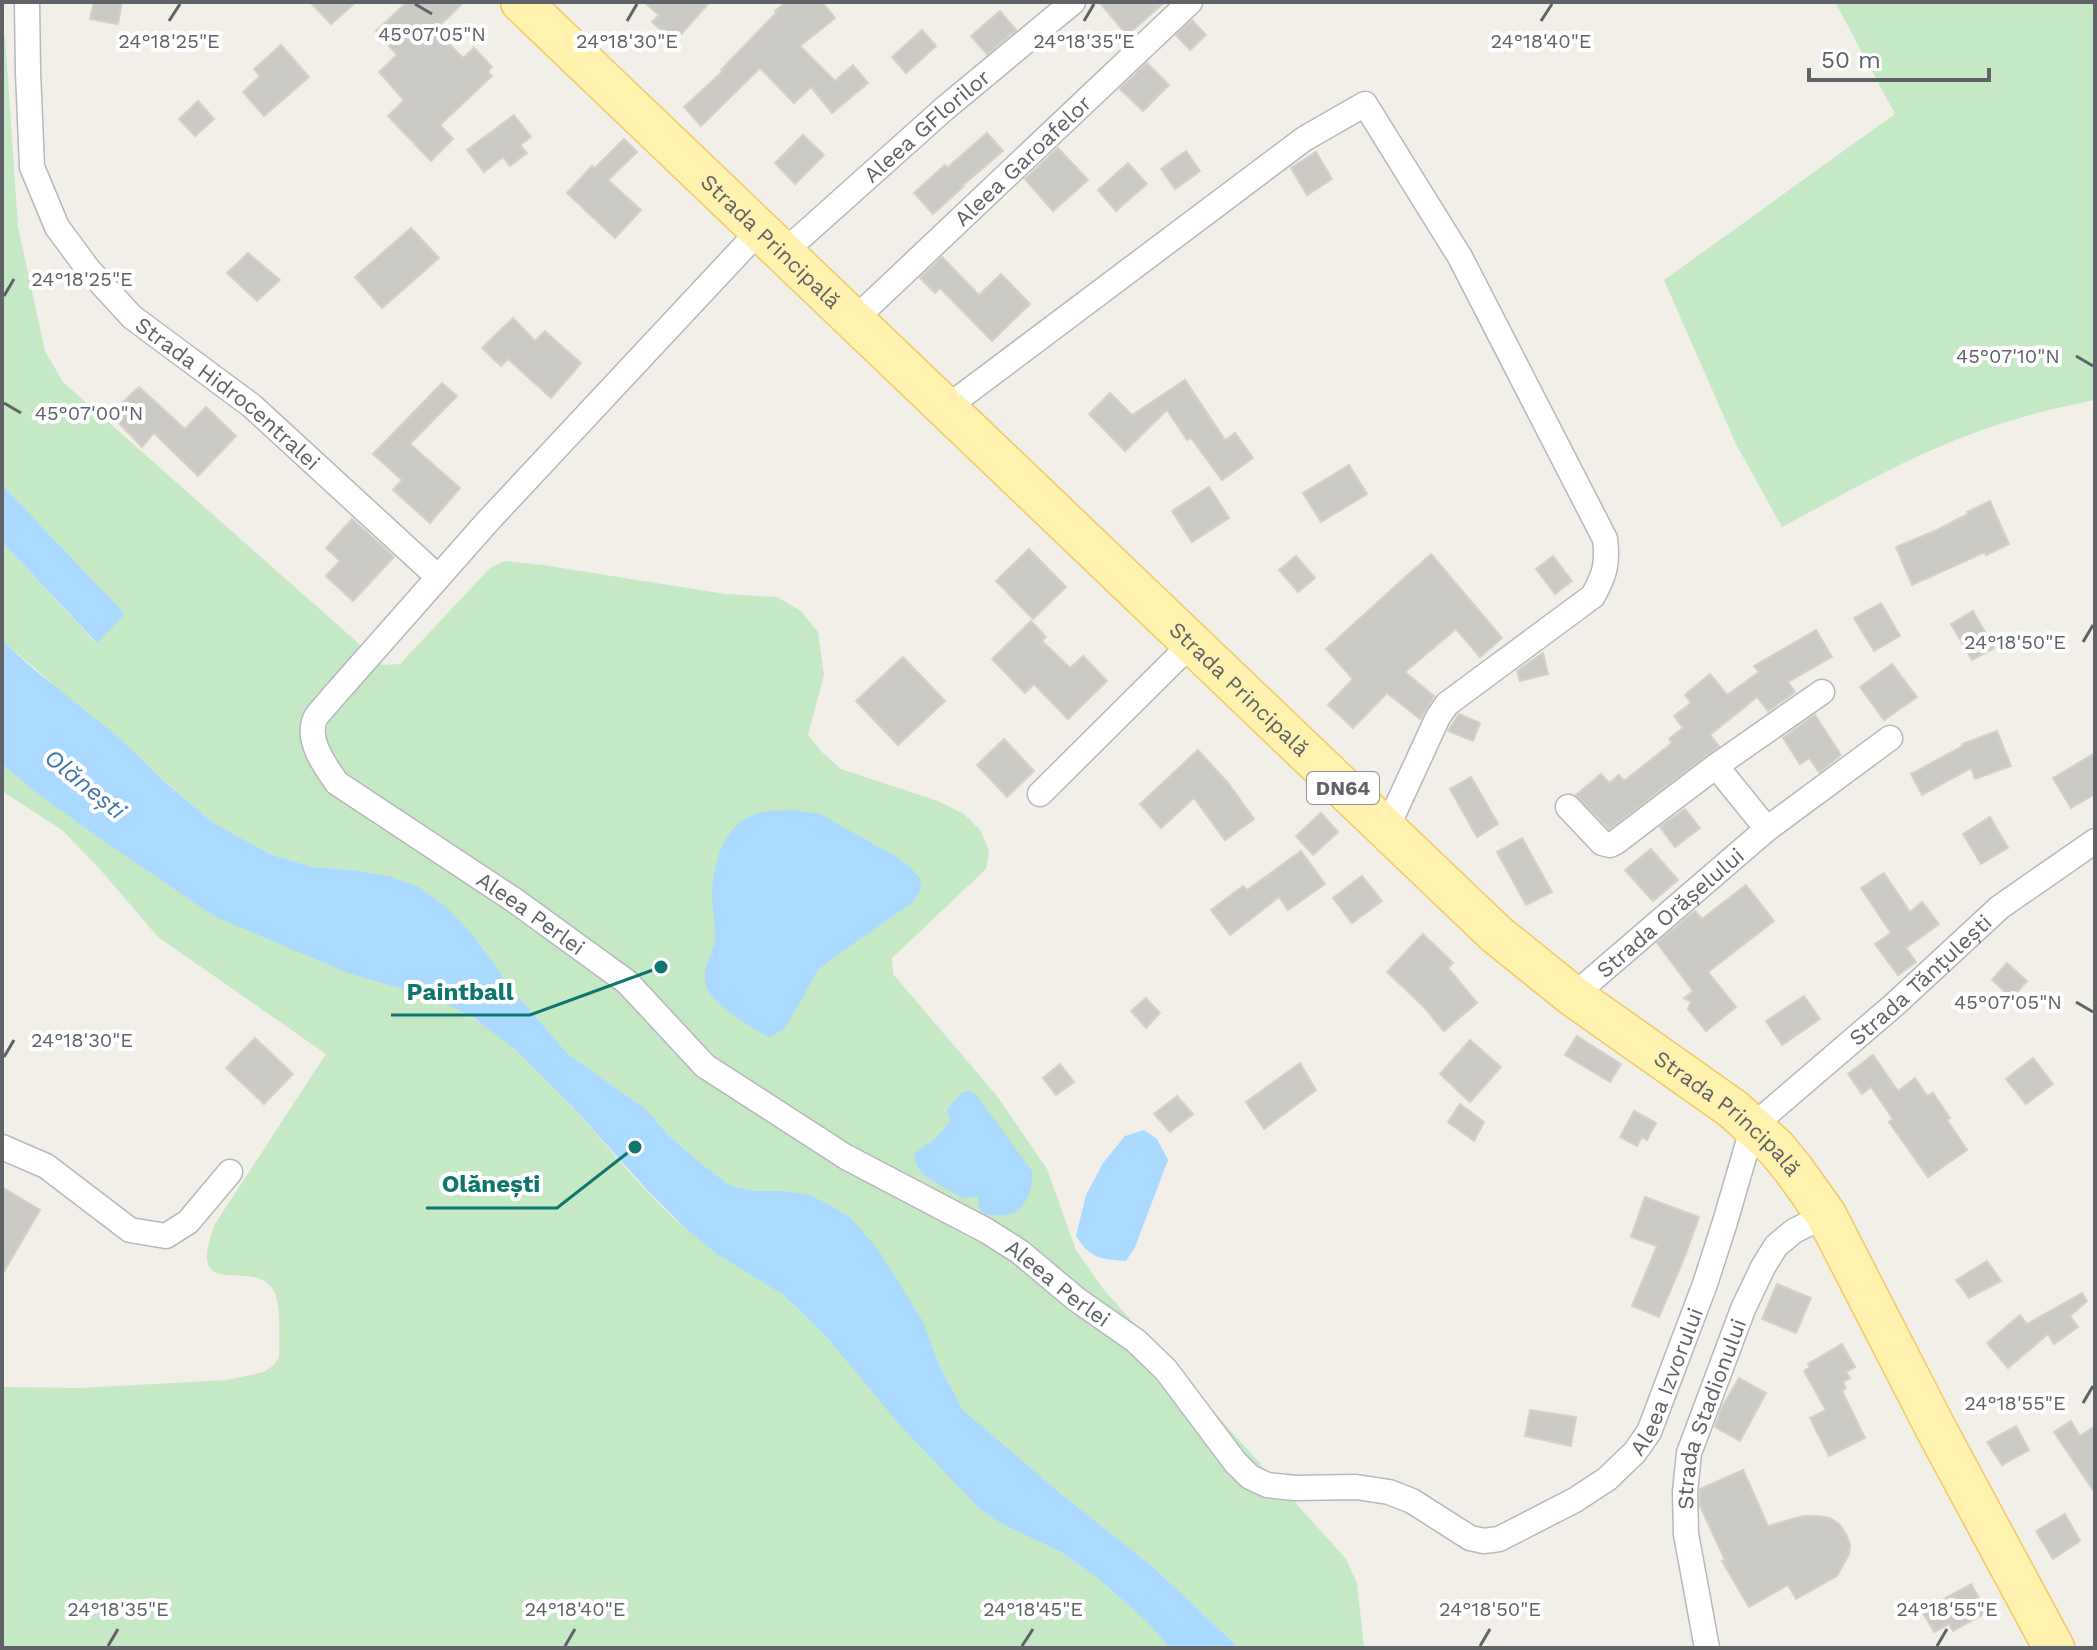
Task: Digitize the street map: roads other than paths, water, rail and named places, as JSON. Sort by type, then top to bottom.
[{"type":"main road","name":"Strada Principală","points":[[533,6],[771,242],[1496,934],[1573,996],[1733,1109],[1776,1148],[1826,1215],[2054,1648]]},
{"type":"street","name":"Strada Hidrocentralei","points":[[27,2],[32,167],[57,227],[88,269],[132,317],[252,406],[438,577]]},
{"type":"street","name":"Aleea GFlorilor","points":[[771,242],[944,109],[1073,2]]},
{"type":"street","name":"Aleea Garoafelor","points":[[854,320],[1190,2]]},
{"type":"street","points":[[946,408],[1304,139],[1365,104],[1460,257],[1605,539],[1607,560],[1603,577],[1593,596],[1447,704],[1438,717],[1386,830]]},
{"type":"street","name":"Aleea Perlei","points":[[771,242],[438,577],[315,720],[313,741],[324,765],[337,783],[514,900],[627,982],[705,1066],[846,1157],[987,1231],[1020,1252],[1076,1299],[1136,1341],[1166,1370],[1235,1462],[1250,1477],[1267,1485],[1356,1487],[1389,1492],[1412,1501],[1470,1538]]},
{"type":"street","points":[[1040,794],[1192,643]]},
{"type":"street","points":[[1568,807],[1593,835],[1610,845],[1822,692]]},
{"type":"street","name":"Strada Orășelului","points":[[1573,996],[1767,829],[1890,738]]},
{"type":"street","points":[[1716,766],[1767,829]]},
{"type":"street","name":"Strada Tănțulești","points":[[1753,1126],[1894,1005],[2000,907],[2095,841]]},
{"type":"street","name":"Aleea Izvorului","points":[[1470,1538],[1484,1541],[1499,1539],[1575,1500],[1607,1479],[1635,1452],[1649,1432],[1705,1284],[1753,1126]]},
{"type":"street","points":[[2,1147],[46,1166],[130,1230],[166,1236],[188,1222],[230,1172]]},
{"type":"street","name":"Strada Stadionului","points":[[1707,1648],[1686,1534],[1685,1492],[1689,1453],[1743,1309],[1763,1267],[1776,1246],[1794,1231],[1826,1215]]},
{"type":"street","points":[[1649,1432],[1689,1453]]},
{"type":"water","points":[[2,485],[125,614],[97,643],[2,542]]},
{"type":"water","points":[[2,640],[118,737],[212,822],[272,855],[312,867],[387,876],[419,887],[445,906],[475,937],[510,987],[568,1054],[647,1110],[668,1135],[731,1186],[812,1196],[849,1216],[877,1248],[922,1320],[940,1367],[963,1410],[1152,1566],[1239,1648],[1170,1648],[1147,1622],[1098,1578],[1061,1552],[1002,1524],[980,1509],[899,1424],[810,1320],[782,1294],[717,1254],[686,1229],[515,1049],[474,1018],[437,999],[348,973],[214,916],[29,787],[2,764]]},
{"type":"water","points":[[793,810],[820,814],[895,856],[920,879],[921,890],[913,902],[817,971],[783,1030],[768,1037],[724,1008],[705,982],[715,939],[713,884],[717,859],[735,827],[744,819],[760,813]]},
{"type":"water","points":[[970,1091],[977,1096],[1032,1171],[1028,1195],[1022,1206],[1013,1213],[985,1215],[979,1208],[978,1196],[962,1198],[926,1176],[916,1162],[914,1154],[936,1138],[950,1121],[947,1110],[962,1092]]},
{"type":"water","points":[[1144,1130],[1157,1139],[1168,1160],[1135,1247],[1126,1261],[1097,1256],[1086,1249],[1076,1236],[1086,1195],[1103,1163],[1125,1136]]},
{"type":"place","name":"Paintball","points":[[661,967]]},
{"type":"place","name":"Olănești","points":[[635,1147]]}]
